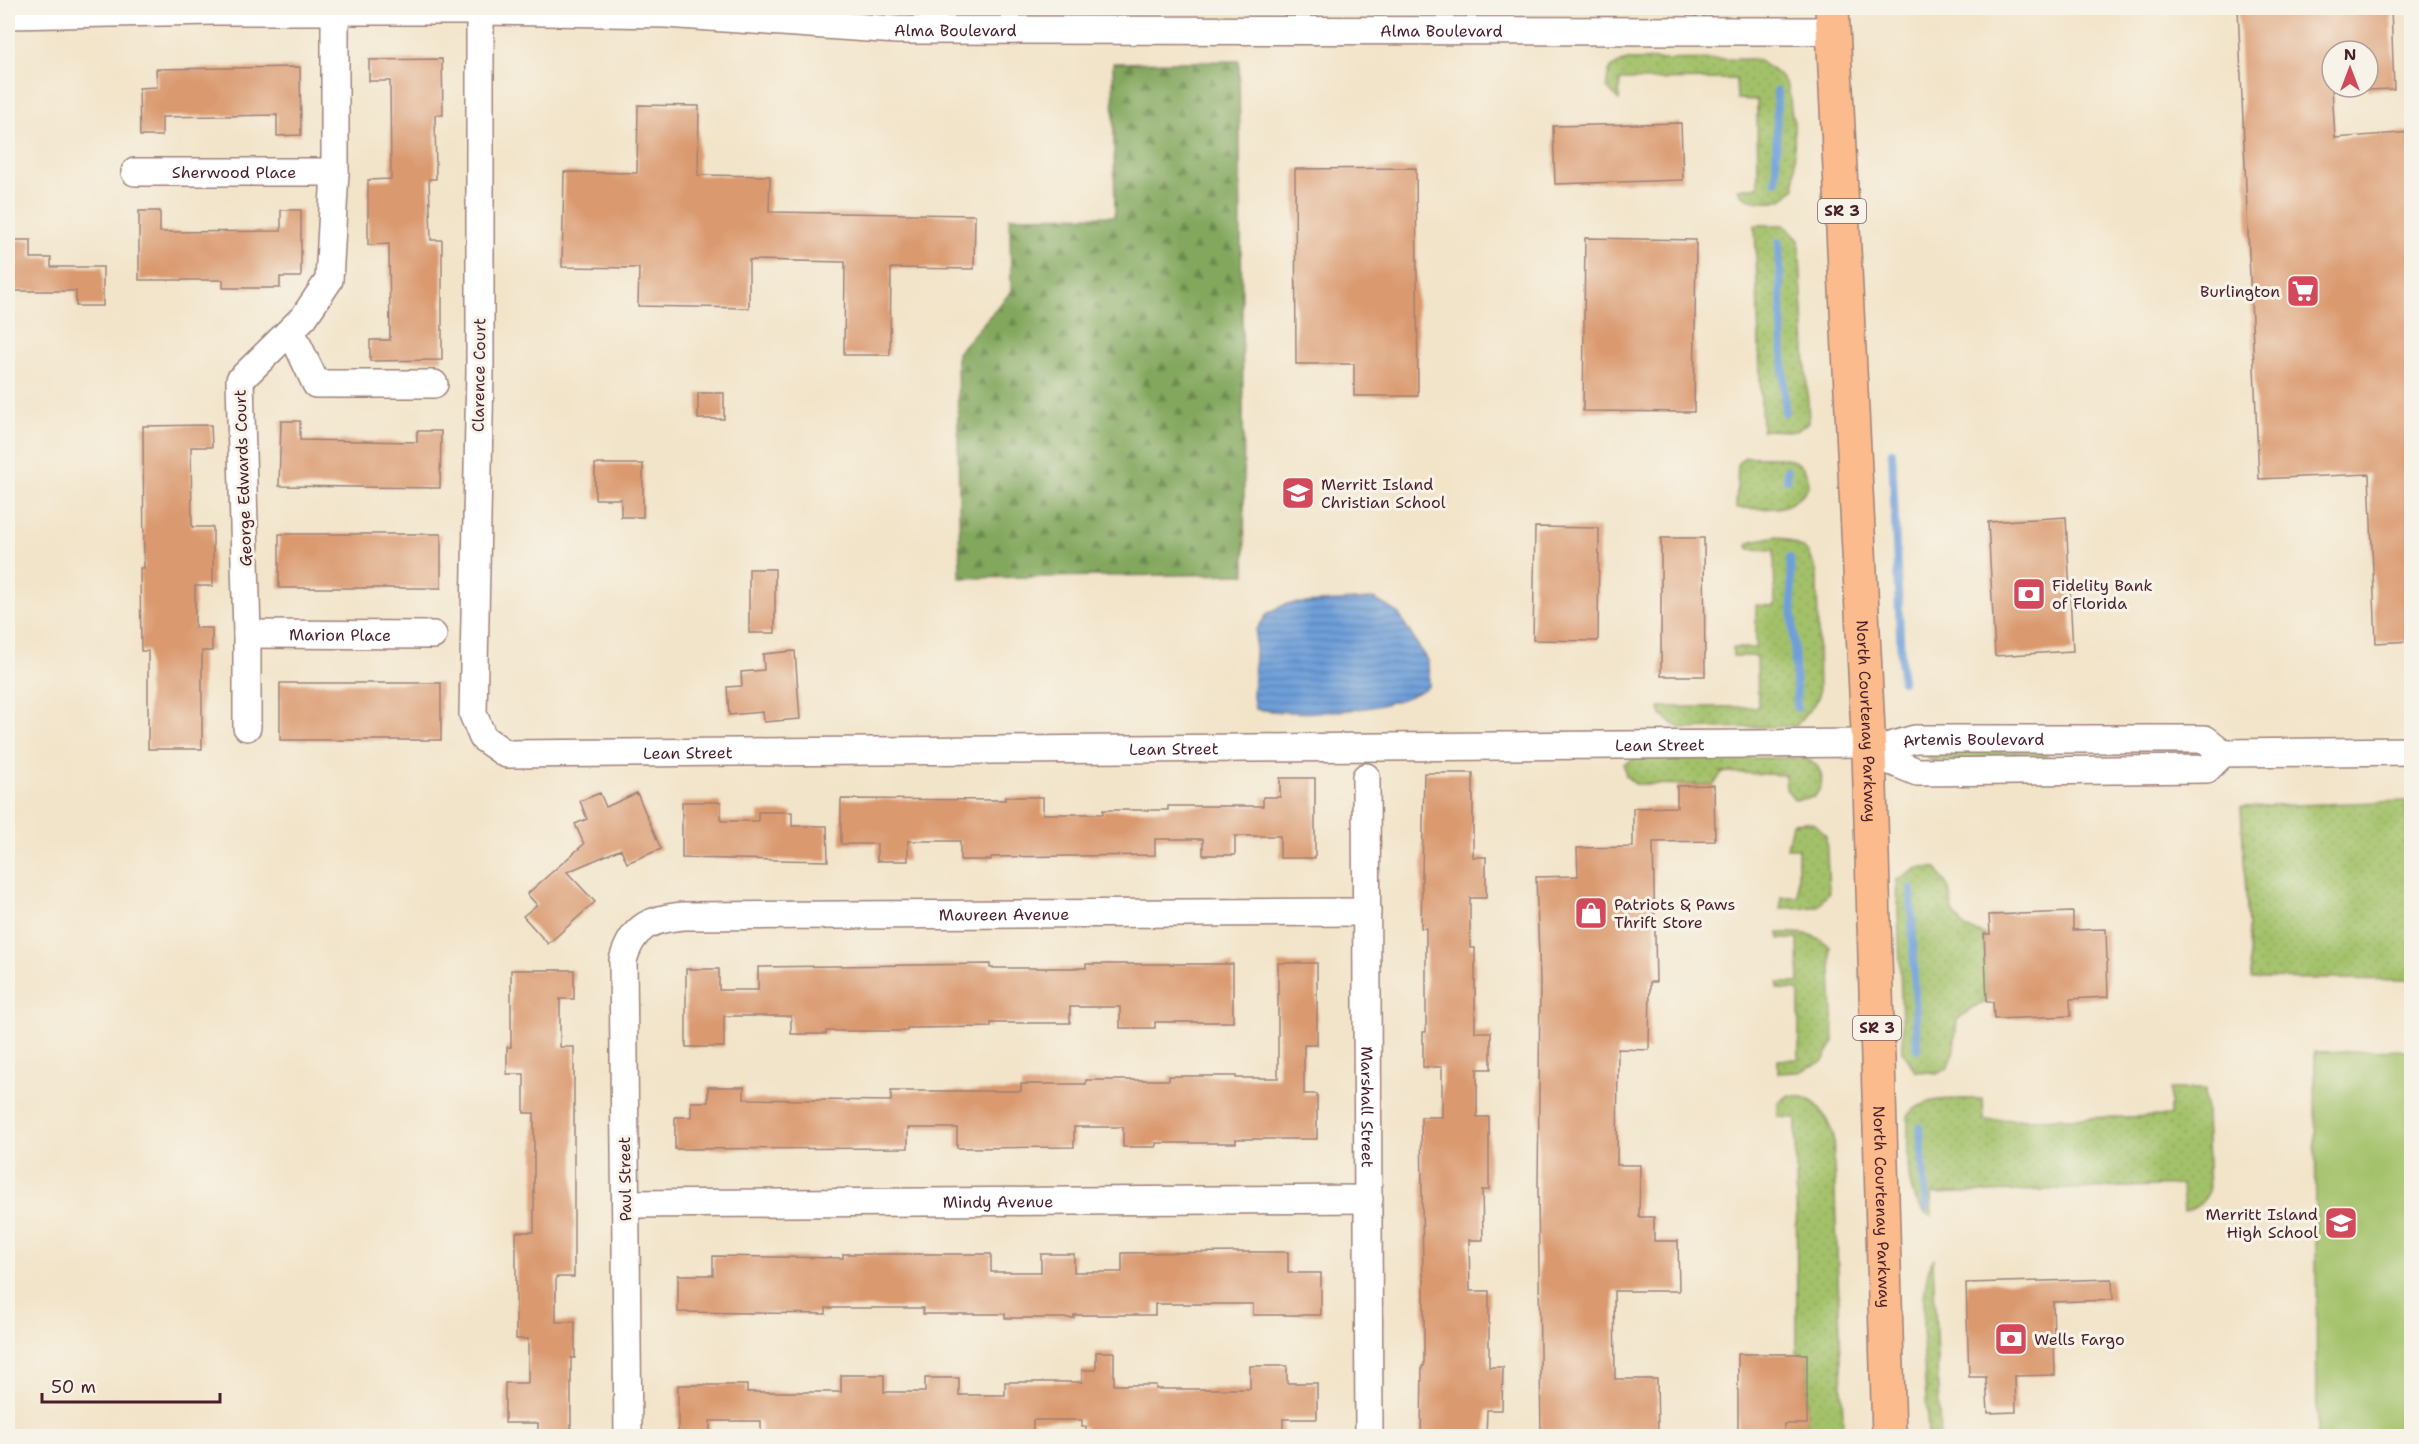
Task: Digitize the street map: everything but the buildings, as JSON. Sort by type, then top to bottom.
[{"type":"main road","name":"North Courtenay Parkway","points":[[1833,19],[1869,747],[1889,1437]]},
{"type":"street","name":"Alma Boulevard","points":[[8,15],[335,11],[666,14],[897,30],[1833,19]]},
{"type":"street","name":"George Edwards Court","points":[[247,727],[247,634],[240,380],[304,317],[329,280],[335,172],[335,11]]},
{"type":"street","name":"Clarence Court","points":[[480,11],[480,371],[472,714],[483,738]]},
{"type":"street","name":"Sherwood Place","points":[[135,172],[335,172]]},
{"type":"street","points":[[291,331],[316,384],[434,384]]},
{"type":"street","name":"Marion Place","points":[[247,634],[432,635]]},
{"type":"street","name":"Lean Street","points":[[483,738],[506,754],[1475,745],[1869,747]]},
{"type":"street","name":"Artemis Boulevard","points":[[1869,747],[1915,739],[2205,739],[2223,753],[2412,751]]},
{"type":"street","points":[[2093,739],[2093,770]]},
{"type":"street","name":"Artemis Boulevard","points":[[1869,747],[1917,772],[2207,769],[2223,753]]},
{"type":"street","name":"Marshall Street","points":[[1366,777],[1369,1437]]},
{"type":"street","name":"Maureen Avenue","points":[[642,927],[663,918],[684,916],[1367,912]]},
{"type":"street","name":"Paul Street","points":[[628,1437],[623,960],[628,942],[642,927]]},
{"type":"street","name":"Mindy Avenue","points":[[626,1204],[1369,1198]]},
{"type":"green space","points":[[1755,59],[1774,71],[1786,83],[1790,96],[1794,122],[1795,188],[1778,200],[1758,201],[1746,197],[1738,189],[1758,186],[1757,100],[1737,99],[1736,79],[1620,80],[1619,100],[1607,88],[1607,77],[1611,69],[1628,60]]},
{"type":"green space","points":[[1239,61],[1245,574],[960,578],[957,353],[1011,292],[1010,217],[1115,216],[1113,63]]},
{"type":"green space","points":[[1755,225],[1784,225],[1799,240],[1809,422],[1796,431],[1762,430]]},
{"type":"green space","points":[[1745,457],[1776,457],[1795,461],[1807,475],[1809,486],[1794,502],[1786,506],[1768,509],[1736,508],[1738,463]]},
{"type":"green space","points":[[1777,536],[1804,549],[1815,566],[1819,698],[1796,726],[1681,729],[1661,715],[1659,707],[1758,707],[1757,656],[1733,656],[1733,648],[1756,648],[1756,605],[1775,606],[1774,550],[1750,549],[1747,545],[1753,541]]},
{"type":"green space","points":[[1929,751],[2045,751],[2047,757],[1931,761],[1926,755]]},
{"type":"green space","points":[[1638,757],[1803,758],[1819,769],[1822,780],[1814,797],[1795,800],[1786,789],[1785,775],[1722,772],[1714,785],[1635,784],[1626,776],[1624,764]]},
{"type":"green space","points":[[2406,801],[2411,910],[2411,980],[2251,978],[2241,807]]},
{"type":"green space","points":[[1792,823],[1815,824],[1826,836],[1829,892],[1817,907],[1781,908],[1781,897],[1798,897],[1798,848],[1787,848]]},
{"type":"green space","points":[[1918,868],[1937,868],[1949,889],[1953,912],[1965,928],[1984,934],[1987,1002],[1973,1007],[1957,1020],[1953,1056],[1947,1069],[1939,1073],[1915,1071],[1903,1051],[1897,880]]},
{"type":"green space","points":[[1779,933],[1801,933],[1812,936],[1830,947],[1834,1041],[1823,1061],[1799,1072],[1778,1073],[1778,1060],[1799,1059],[1799,990],[1778,989],[1778,983],[1799,983],[1798,939],[1779,939]]},
{"type":"green space","name":"Merritt Island High School","points":[[2411,1050],[2411,1436],[2317,1436],[2315,1052]]},
{"type":"green space","points":[[2170,1089],[2205,1089],[2209,1191],[2202,1202],[2193,1209],[2184,1212],[2182,1185],[1931,1194],[1932,1216],[1922,1210],[1916,1200],[1909,1172],[1908,1116],[1923,1104],[1942,1100],[1983,1099],[1984,1120],[2170,1116]]},
{"type":"green space","points":[[1789,1095],[1807,1099],[1818,1106],[1833,1134],[1843,1420],[1841,1436],[1784,1436],[1784,1424],[1807,1424],[1807,1355],[1797,1352],[1796,1118],[1778,1117],[1778,1103]]},
{"type":"green space","points":[[1933,1260],[1940,1436],[1928,1436],[1924,1371],[1924,1293]]},
{"type":"water","points":[[1374,599],[1398,613],[1428,662],[1429,686],[1391,702],[1345,711],[1297,712],[1255,709],[1253,697],[1256,630],[1268,613],[1286,604]]},
{"type":"waterway","points":[[1776,181],[1777,91]]},
{"type":"waterway","points":[[1779,242],[1785,412]]},
{"type":"waterway","points":[[1892,452],[1902,681]]},
{"type":"waterway","points":[[1787,470],[1787,479]]},
{"type":"waterway","points":[[1790,558],[1797,708]]},
{"type":"waterway","points":[[1911,889],[1917,1049]]},
{"type":"waterway","points":[[1920,1127],[1926,1207]]},
{"type":"place","name":"Burlington","points":[[2303,291]]},
{"type":"place","name":"Merritt Island Christian School","points":[[1298,493]]},
{"type":"place","name":"Fidelity Bank of Florida","points":[[2029,594]]},
{"type":"place","name":"Patriots & Paws Thrift Store","points":[[1591,913]]},
{"type":"place","name":"Merritt Island High School","points":[[2341,1223]]},
{"type":"place","name":"Wells Fargo","points":[[2011,1339]]}]
